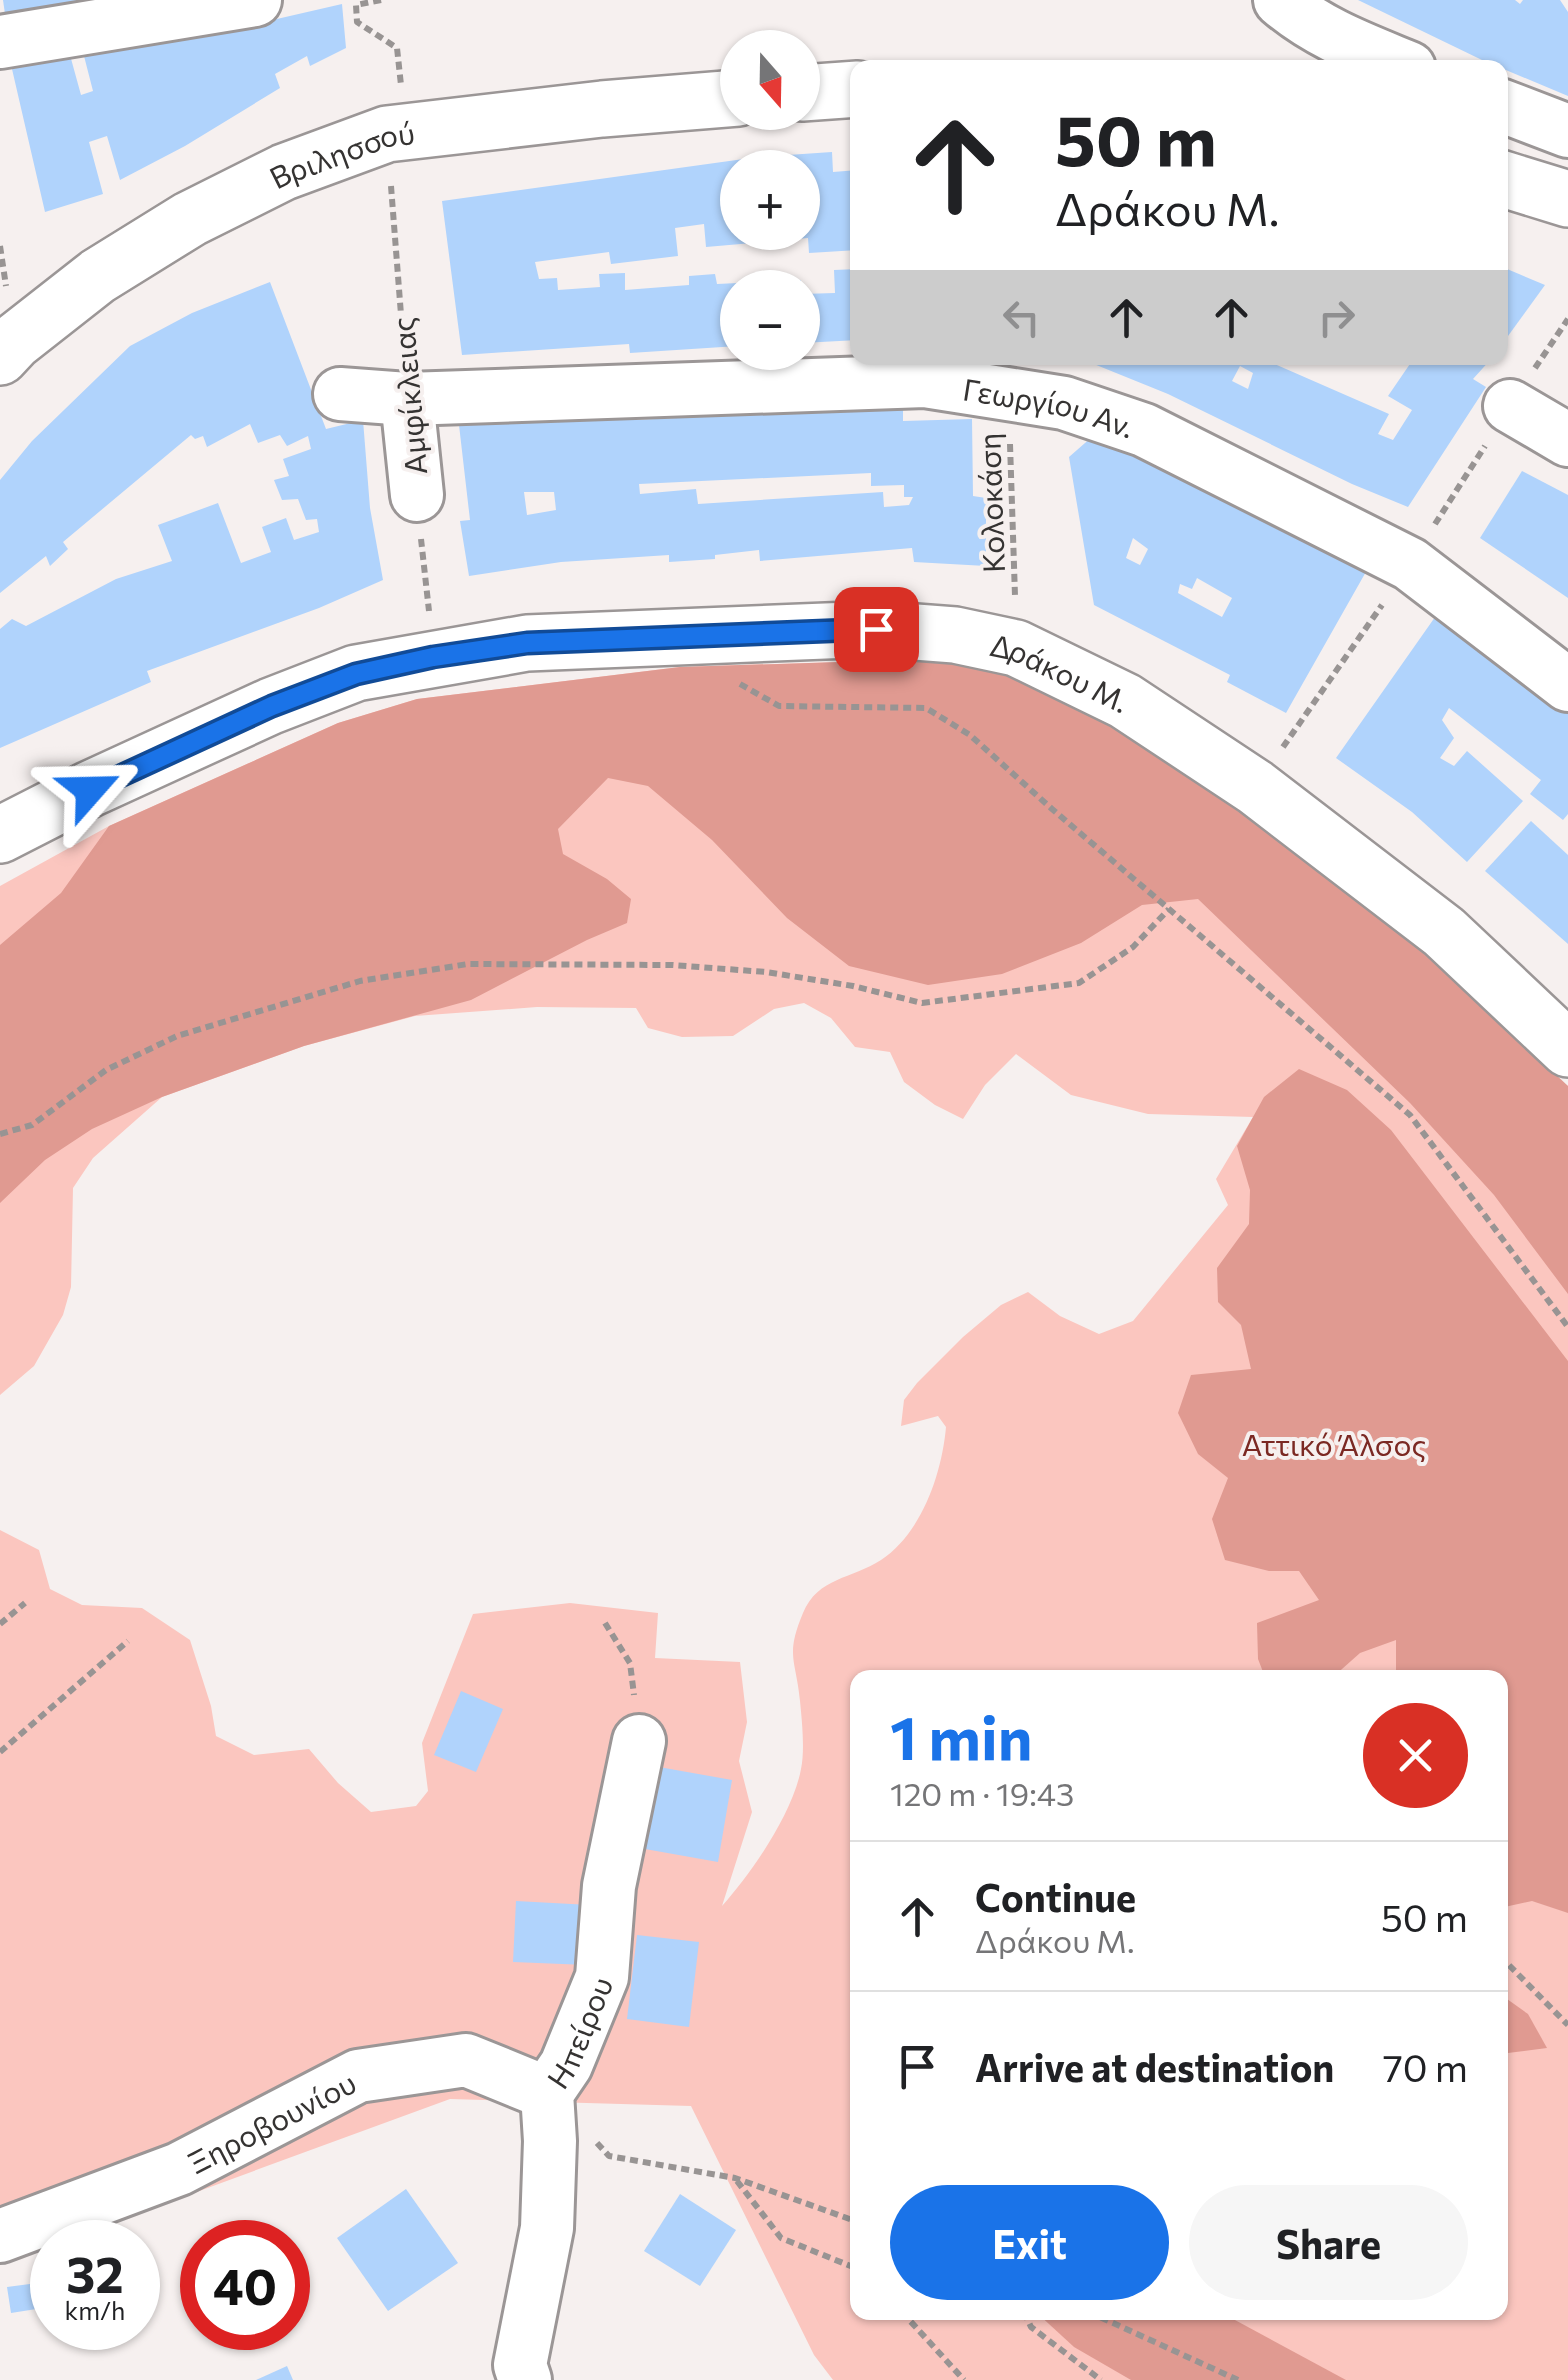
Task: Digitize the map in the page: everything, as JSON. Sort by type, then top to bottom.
[{"type":"street","points":[[0,42],[255,0]]},
{"type":"street","points":[[1280,0],[1335,37],[1389,60]]},
{"type":"street","points":[[820,92],[850,90]]},
{"type":"street","name":"Βριλησσού","points":[[0,357],[98,276],[190,219],[284,172],[397,133],[720,99]]},
{"type":"street","points":[[1508,108],[1568,132]]},
{"type":"street","points":[[1508,180],[1568,199]]},
{"type":"street","name":"Γεωργίου Αν.","points":[[340,394],[408,399],[925,382],[1064,403],[1144,430],[1410,564],[1568,684]]},
{"type":"street","name":"Αμφίκλειας","points":[[408,399],[417,495]]},
{"type":"street","name":"Δράκου Μ.","points":[[0,835],[272,706],[356,674],[433,657],[527,643],[876,629],[955,635],[1016,648],[1125,700],[1255,786],[1444,932],[1568,1049]]},
{"type":"street","name":"Ηπείρου","points":[[525,2380],[520,2365],[547,2228],[547,2092],[566,2065],[602,1977],[609,1886],[639,1741]]},
{"type":"street","name":"Ξηροβουνίου","points":[[0,2236],[179,2169],[358,2076],[466,2060],[547,2092]]},
{"type":"path","name":"Αμφίκλειας","points":[[381,0],[356,5],[357,22],[397,48],[408,399]]},
{"type":"path","name":"Κολοκάση","points":[[1009,392],[1016,648]]},
{"type":"path","name":"Αμφίκλειας","points":[[417,495],[433,657]]},
{"type":"path","points":[[727,677],[779,706],[926,708],[970,735],[1410,1115],[1568,1327]]},
{"type":"path","points":[[0,1134],[32,1125],[106,1070],[178,1036],[360,981],[468,964],[672,964],[766,972],[854,986],[922,1003],[1080,983],[1133,947],[1170,909]]},
{"type":"path","points":[[0,1624],[25,1603]]},
{"type":"path","points":[[605,1623],[630,1664],[639,1741]]},
{"type":"path","points":[[0,1752],[128,1641]]},
{"type":"path","points":[[1508,1964],[1568,2025]]},
{"type":"path","points":[[547,2092],[609,2156],[735,2178],[850,2219]]},
{"type":"path","points":[[735,2178],[781,2238],[850,2265]]},
{"type":"path","points":[[909,2320],[964,2380]]},
{"type":"path","points":[[1028,2320],[1031,2328],[1101,2380]]},
{"type":"path","points":[[1107,2320],[1238,2380]]},
{"type":"green space","name":"Αττικό Άλσος","points":[[965,658],[1568,1086],[1568,2380],[833,2380],[814,2355],[691,2106],[450,2099],[120,2220],[30,2220],[30,2253],[0,2264],[0,1530],[39,1550],[50,1589],[82,1605],[142,1608],[190,1640],[211,1706],[216,1736],[254,1755],[309,1749],[338,1783],[371,1812],[416,1806],[428,1791],[422,1743],[473,1614],[570,1603],[658,1613],[655,1658],[740,1662],[747,1722],[739,1761],[752,1812],[722,1906],[769,1842],[796,1786],[803,1735],[793,1649],[809,1601],[827,1585],[870,1566],[895,1548],[919,1518],[934,1482],[946,1427],[938,1416],[901,1426],[904,1400],[963,1337],[1001,1305],[1028,1292],[1060,1316],[1099,1334],[1133,1321],[1228,1205],[1216,1179],[1253,1117],[1148,1114],[1071,1095],[1016,1054],[985,1085],[963,1119],[935,1105],[904,1082],[890,1052],[855,1047],[831,1018],[804,1003],[774,1009],[733,1036],[682,1037],[648,1028],[636,1008],[537,1007],[415,1016],[304,1046],[162,1097],[93,1158],[73,1188],[71,1287],[63,1315],[34,1366],[0,1395],[0,886],[109,826],[338,723],[417,699],[680,667]]},
{"type":"green space","points":[[965,658],[1046,686],[1228,789],[1356,887],[1568,1086],[1568,1294],[1494,1195],[1410,1103],[1198,899],[1142,905],[1081,943],[1002,974],[928,985],[849,966],[787,918],[712,840],[648,786],[608,778],[558,829],[563,854],[607,879],[631,899],[627,923],[471,1000],[304,1046],[162,1097],[92,1129],[45,1160],[0,1203],[0,945],[61,893],[109,826],[338,723],[417,699],[680,667]]},
{"type":"green space","points":[[1299,1069],[1347,1090],[1391,1130],[1568,1361],[1568,1913],[1532,1901],[1508,1906],[1508,1670],[1396,1670],[1396,1640],[1360,1653],[1341,1670],[1262,1670],[1258,1659],[1257,1623],[1319,1600],[1299,1571],[1269,1571],[1225,1560],[1212,1519],[1228,1478],[1198,1454],[1178,1413],[1191,1375],[1251,1369],[1241,1325],[1218,1302],[1217,1268],[1249,1224],[1250,1190],[1237,1146],[1264,1097]]},
{"type":"green space","points":[[1508,2000],[1528,2014],[1547,2048],[1508,2053]]},
{"type":"green space","points":[[1045,2320],[1235,2320],[1346,2380],[1131,2380],[1074,2347]]},
{"type":"building","points":[[3,0],[92,0],[92,2],[5,14]]},
{"type":"building","points":[[1358,0],[1515,0],[1520,4],[1523,0],[1560,0],[1568,12],[1568,96],[1508,71],[1508,60],[1482,60]]},
{"type":"building","points":[[342,4],[346,48],[310,66],[307,56],[275,74],[280,88],[120,180],[107,136],[89,142],[103,194],[45,212],[12,69],[70,55],[81,95],[93,91],[84,56],[229,30]]},
{"type":"building","points":[[832,152],[833,172],[850,171],[850,250],[809,253],[820,250],[820,153]]},
{"type":"building","points":[[720,162],[720,246],[706,247],[704,224],[675,228],[678,256],[611,264],[609,252],[535,262],[539,279],[557,278],[558,290],[600,287],[599,274],[625,273],[625,290],[689,285],[689,276],[715,274],[720,284],[720,347],[630,353],[629,344],[462,355],[442,201]]},
{"type":"building","points":[[850,269],[850,340],[820,342],[820,293],[835,293],[834,270]]},
{"type":"building","points":[[1508,269],[1545,285],[1508,336]]},
{"type":"building","points":[[270,282],[326,429],[363,420],[370,508],[383,580],[319,608],[147,671],[151,682],[0,748],[0,629],[12,619],[26,626],[116,579],[172,561],[158,525],[218,503],[241,563],[271,552],[262,527],[286,518],[294,540],[319,532],[317,519],[306,520],[298,499],[282,500],[274,480],[289,476],[283,459],[311,449],[308,436],[287,446],[280,435],[258,443],[250,424],[207,447],[203,436],[195,439],[191,435],[63,542],[68,549],[50,566],[46,556],[0,593],[0,480],[32,441],[130,346],[192,313]]},
{"type":"building","points":[[1096,365],[1277,365],[1389,414],[1378,434],[1393,440],[1412,410],[1388,396],[1409,365],[1486,365],[1473,379],[1486,387],[1408,507],[1352,484],[1168,394]],"holes":[[[1240,366],[1253,373],[1248,389],[1232,381]]]},
{"type":"building","points":[[903,407],[903,421],[972,419],[973,496],[986,498],[986,566],[914,562],[912,548],[760,561],[759,550],[715,555],[715,559],[669,562],[669,555],[561,562],[469,576],[460,521],[470,520],[459,425],[634,410],[635,420]],"holes":[[[871,473],[871,486],[904,485],[904,497],[913,497],[909,505],[884,507],[883,492],[698,504],[696,489],[640,494],[639,484]],[[524,492],[554,492],[556,510],[527,515]]]},
{"type":"building","points":[[1093,436],[1367,570],[1286,713],[1227,682],[1230,675],[1094,605],[1069,457]],"holes":[[[1133,538],[1148,549],[1140,565],[1126,558]],[[1197,578],[1232,598],[1222,617],[1178,593],[1180,584],[1192,589]]]},
{"type":"building","points":[[1522,471],[1568,495],[1568,598],[1480,538]]},
{"type":"building","points":[[1440,610],[1568,706],[1568,814],[1563,820],[1530,794],[1541,780],[1449,708],[1442,720],[1454,738],[1440,758],[1454,766],[1467,751],[1523,801],[1467,862],[1412,812],[1336,758]]},
{"type":"building","points":[[1531,821],[1568,855],[1568,944],[1485,871]]},
{"type":"building","points":[[461,1691],[503,1709],[476,1772],[434,1755]]},
{"type":"building","points":[[659,1767],[732,1780],[718,1862],[645,1849]]},
{"type":"building","points":[[516,1901],[590,1905],[587,1965],[513,1962]]},
{"type":"building","points":[[637,1935],[699,1942],[689,2027],[627,2019]]},
{"type":"building","points":[[406,2189],[458,2263],[388,2311],[337,2238]]},
{"type":"building","points":[[680,2194],[736,2230],[700,2286],[644,2251]]},
{"type":"building","points":[[30,2284],[30,2310],[11,2313],[7,2287]]},
{"type":"building","points":[[287,2366],[293,2380],[256,2380]]},
{"type":"route","points":[[90,790],[272,706],[356,674],[433,657],[527,643],[876,629]]}]
